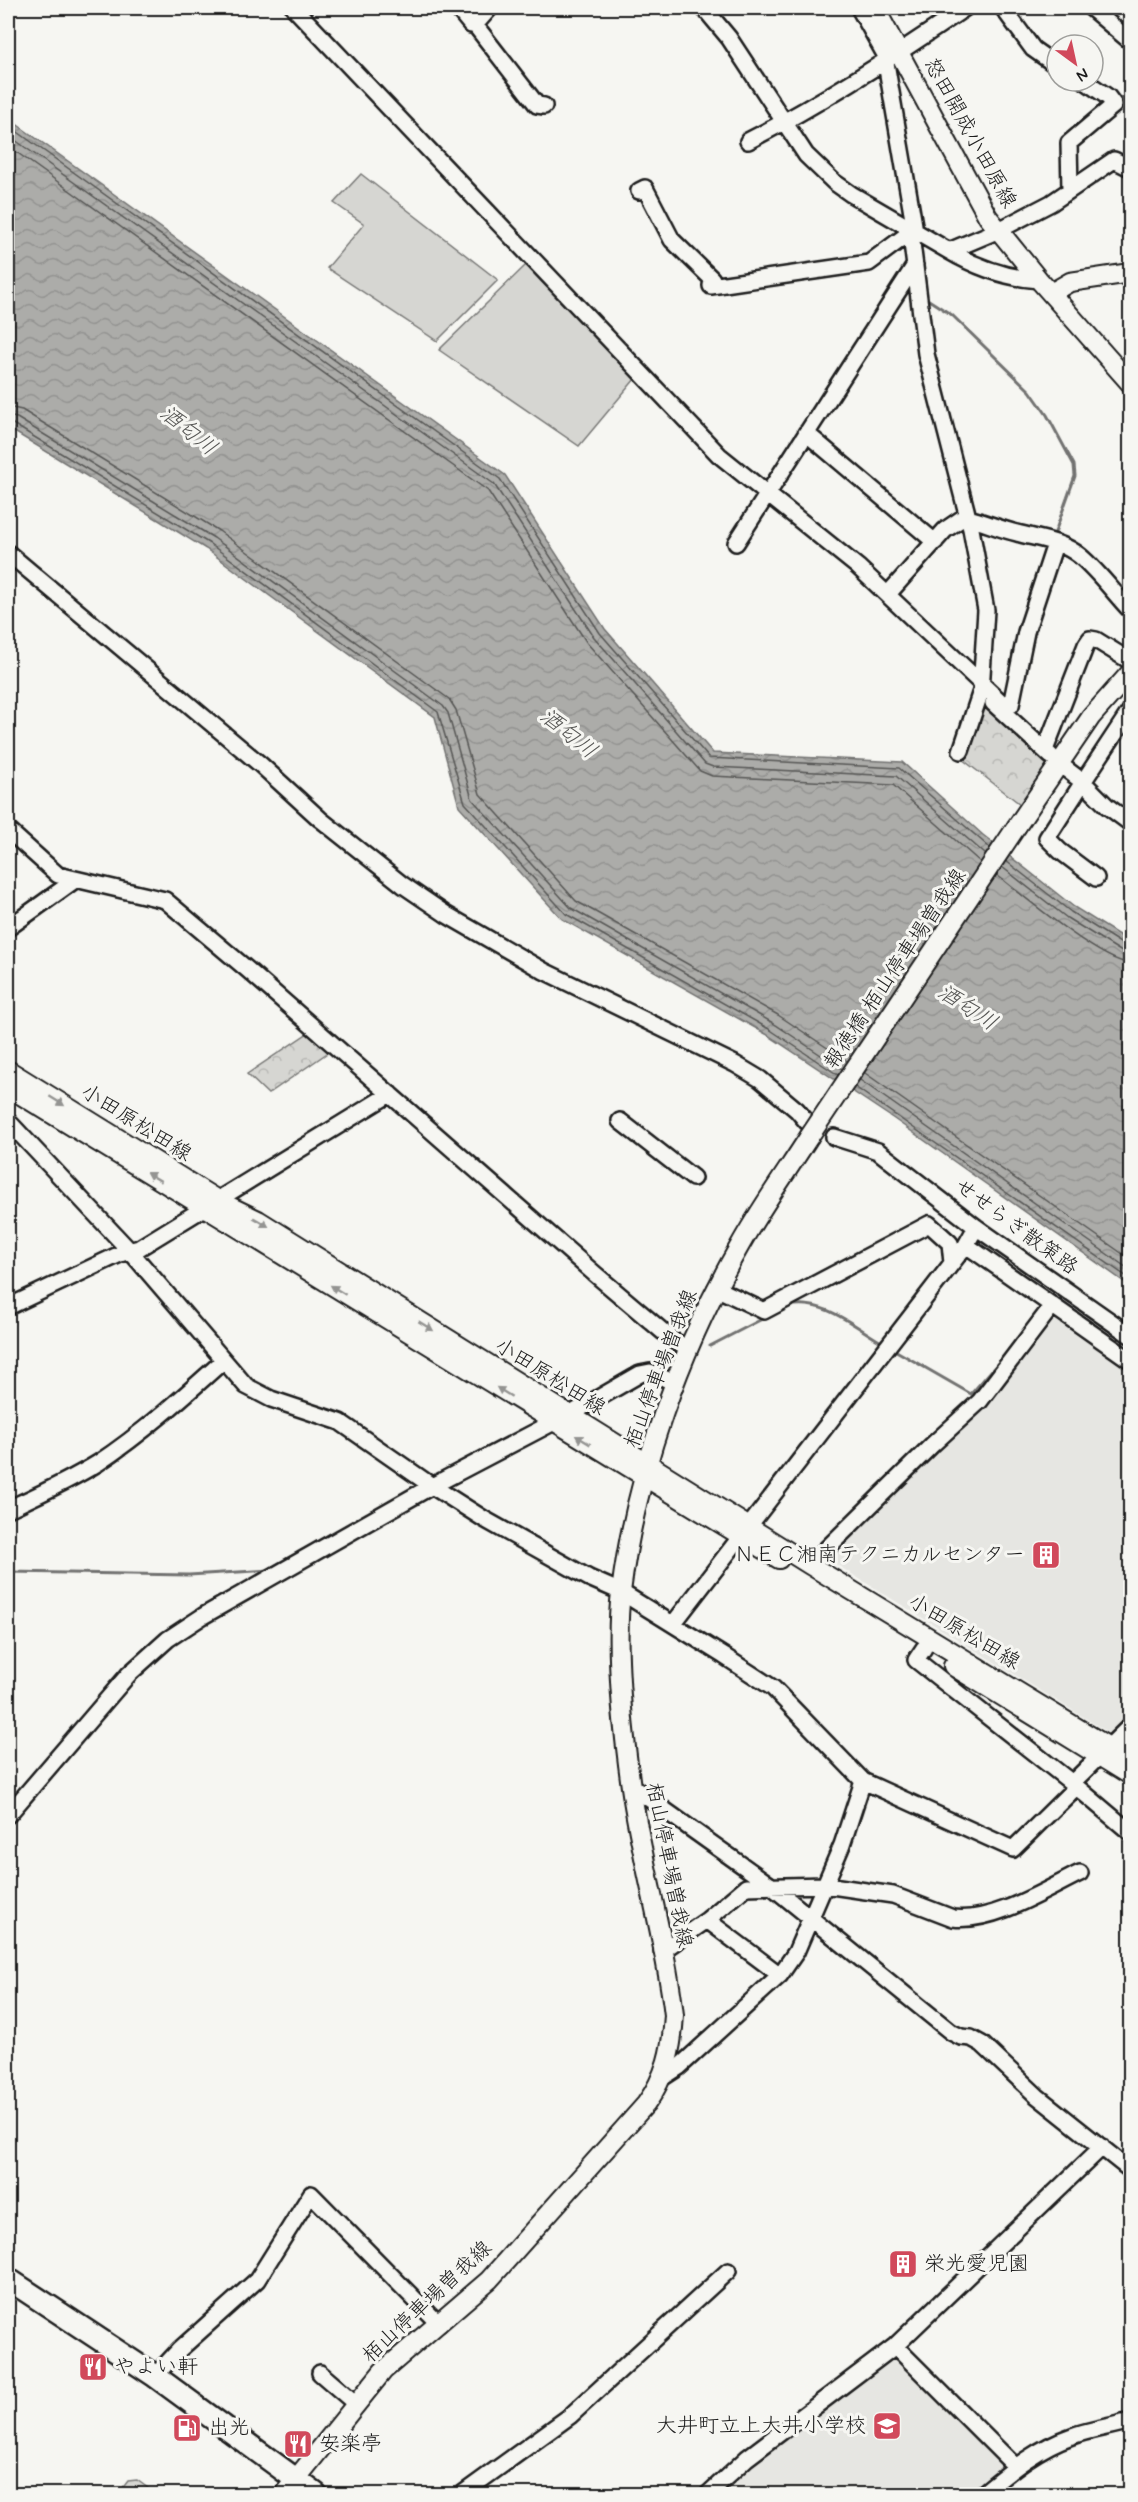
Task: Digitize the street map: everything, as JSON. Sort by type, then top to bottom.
[{"type":"highway","points":[[8,2278],[155,2376],[291,2487],[316,2494]]},
{"type":"main road","name":"怒田開成小田原線","points":[[875,8],[891,59],[976,196],[999,230],[1045,287]]},
{"type":"main road","points":[[1045,287],[1131,273]]},
{"type":"main road","points":[[1045,287],[1131,383]]},
{"type":"main road","name":"報徳橋 栢山停車場曽我線","points":[[808,1130],[1091,717],[1131,673]]},
{"type":"main road","name":"小田原松田線","points":[[8,1070],[212,1204],[745,1531],[924,1648],[1105,1752],[1131,1760]]},
{"type":"main road","name":"小田原松田線","points":[[8,1087],[212,1204]]},
{"type":"main road","name":"栢山停車場曽我線","points":[[291,2487],[383,2371],[489,2280],[646,2104],[662,2078],[672,2048],[674,2015],[631,1786],[619,1648],[621,1592],[637,1506],[661,1420],[676,1379],[716,1288],[808,1130]]},
{"type":"main road","name":"小田原松田線","points":[[745,1531],[810,1565],[1105,1752],[1131,1775]]},
{"type":"street","points":[[294,8],[720,455],[888,594],[1049,754],[1090,639],[1096,640],[1131,661]]},
{"type":"street","points":[[457,8],[471,26],[475,25],[537,105],[544,106]]},
{"type":"street","points":[[475,25],[490,8]]},
{"type":"street","points":[[704,8],[729,38],[806,155],[834,182],[915,233],[982,268],[1045,287]]},
{"type":"street","points":[[859,8],[887,58],[891,59]]},
{"type":"street","points":[[748,141],[891,59],[965,8]]},
{"type":"street","points":[[1003,8],[1033,49],[1045,58]]},
{"type":"street","points":[[1091,8],[1131,41]]},
{"type":"street","points":[[891,59],[915,233],[915,265],[926,354],[968,517],[986,610],[981,687],[961,751]]},
{"type":"street","points":[[1070,190],[1069,143],[1114,105],[1102,93]]},
{"type":"street","points":[[949,251],[999,230],[1070,190],[1114,160],[1131,168]]},
{"type":"street","points":[[639,191],[645,188],[672,240],[712,279],[711,286],[869,263],[915,233]]},
{"type":"street","points":[[736,543],[915,265]]},
{"type":"street","points":[[806,433],[934,542]]},
{"type":"street","points":[[888,594],[934,542],[955,522],[968,517],[1018,533],[1048,539],[1055,544],[1067,547],[1081,556],[1131,610]]},
{"type":"street","points":[[1002,708],[1011,705],[1026,632],[1055,544]]},
{"type":"street","points":[[8,553],[261,765],[320,819],[403,885],[447,915],[524,960],[572,986],[735,1064],[760,1079],[797,1110],[808,1130]]},
{"type":"street","points":[[1096,878],[1060,851],[1047,838],[1131,711]]},
{"type":"street","points":[[1066,769],[1107,806],[1131,823]]},
{"type":"street","points":[[8,830],[58,875],[165,900],[588,1267],[674,1341],[689,1351]]},
{"type":"street","points":[[8,928],[75,880]]},
{"type":"street","points":[[8,1307],[139,1248],[390,1094]]},
{"type":"street","points":[[8,1121],[130,1251],[246,1386],[271,1399],[340,1422],[432,1486],[589,1578],[621,1592],[773,1688],[863,1781],[1013,1850],[1131,1726]]},
{"type":"street","points":[[620,1121],[693,1178]]},
{"type":"street","name":"せせらぎ散策路","points":[[834,1137],[878,1151],[976,1227],[1131,1335]]},
{"type":"street","points":[[716,1288],[764,1311],[929,1224],[950,1243],[952,1263]]},
{"type":"street","points":[[673,1624],[966,1245],[976,1227]]},
{"type":"street","points":[[966,1245],[1015,1285],[1052,1305],[1131,1360]]},
{"type":"street","points":[[810,1565],[980,1401],[1003,1361],[1052,1305]]},
{"type":"street","points":[[8,1509],[60,1485],[99,1462],[185,1395],[223,1361]]},
{"type":"street","points":[[8,1815],[129,1674],[168,1639],[203,1616],[432,1486],[561,1419],[640,1374],[650,1372],[676,1379]]},
{"type":"street","points":[[924,1648],[916,1660],[1131,1832]]},
{"type":"street","points":[[662,2078],[679,2067],[780,1975],[796,1952],[825,1885],[863,1781]]},
{"type":"street","points":[[631,1786],[770,1885],[951,2032],[982,2044],[1037,2096],[1131,2170]]},
{"type":"street","points":[[662,1951],[707,1920],[746,1887],[825,1885],[893,1895],[961,1919],[984,1916],[1080,1873]]},
{"type":"street","points":[[707,1920],[780,1975]]},
{"type":"street","points":[[708,2494],[747,2458],[895,2346],[1102,2147]]},
{"type":"street","points":[[155,2376],[179,2350],[257,2280],[311,2194],[439,2324]]},
{"type":"street","points":[[462,2494],[570,2416],[728,2271]]},
{"type":"street","points":[[895,2346],[1015,2466]]},
{"type":"street","points":[[320,2373],[356,2404]]},
{"type":"street","points":[[982,2494],[1015,2466],[1050,2444],[1074,2435],[1131,2421]]},
{"type":"shaded area","points":[[1050,1316],[1130,1369],[1130,1719],[1114,1736],[824,1557]]},
{"type":"shaded area","name":"大井町立上大井小学校","points":[[890,2360],[899,2360],[1006,2465],[975,2494],[719,2494],[752,2466]]},
{"type":"green space","points":[[361,174],[498,280],[437,341],[327,268],[364,224],[334,203]]},
{"type":"green space","points":[[526,265],[635,379],[579,446],[439,350]]},
{"type":"green space","points":[[982,698],[1051,761],[1020,804],[962,759]]},
{"type":"green space","points":[[311,1031],[333,1049],[268,1094],[247,1074]]},
{"type":"green space","points":[[137,2480],[156,2494],[118,2494],[128,2481]]},
{"type":"water","name":"酒匂川","points":[[8,118],[505,475],[605,629],[713,753],[902,762],[983,835],[1074,907],[1130,942],[1130,1286],[894,1119],[766,1034],[562,919],[459,806],[435,717],[206,549],[8,428]]},
{"type":"waterway","points":[[924,297],[952,315],[1030,391],[1047,415],[1074,465],[1075,476],[1053,538]]},
{"type":"waterway","points":[[789,1306],[814,1306],[826,1310],[883,1343]]},
{"type":"waterway","points":[[710,1346],[766,1317]]},
{"type":"waterway","points":[[1059,1319],[1076,1331]]},
{"type":"waterway","points":[[1005,1355],[1012,1346]]},
{"type":"waterway","points":[[891,1348],[971,1394],[998,1363]]},
{"type":"waterway","points":[[452,1485],[496,1461]]},
{"type":"waterway","points":[[306,1566],[373,1528]]},
{"type":"waterway","points":[[8,1572],[189,1575],[270,1570]]},
{"type":"place","name":"ＮＥＣ湘南テクニカルセンター","points":[[1046,1555]]},
{"type":"place","name":"栄光愛児園","points":[[903,2264]]},
{"type":"place","name":"やよい軒","points":[[93,2367]]},
{"type":"place","name":"大井町立上大井小学校","points":[[887,2426]]},
{"type":"place","name":"出光","points":[[187,2428]]},
{"type":"place","name":"安楽亭","points":[[298,2444]]}]
